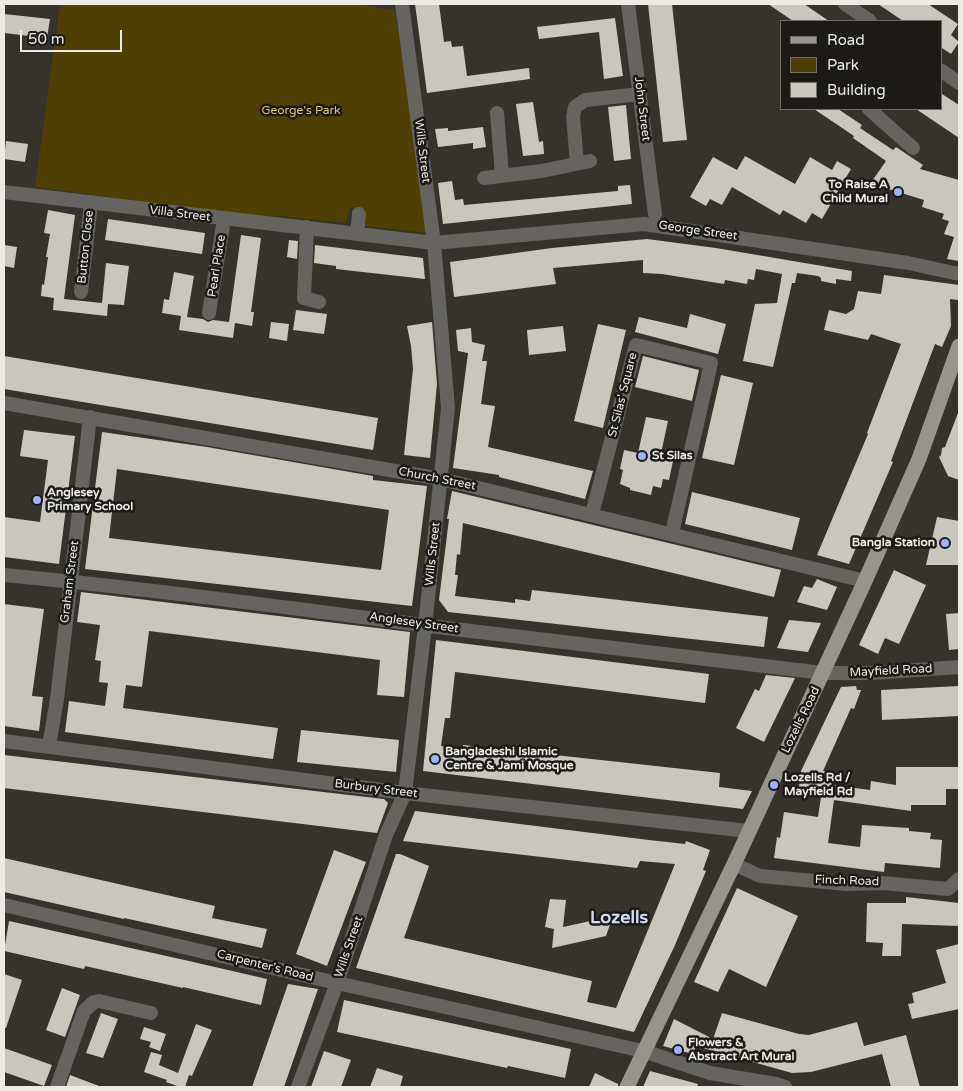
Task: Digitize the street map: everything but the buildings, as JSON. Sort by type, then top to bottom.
[{"type":"main road","name":"Lozells Road","points":[[627,1087],[734,864],[865,581],[919,459],[959,346]]},
{"type":"street","name":"Wills Street","points":[[298,1087],[337,983],[386,835],[405,793],[448,408],[434,244],[402,4]]},
{"type":"street","name":"John Street","points":[[628,4],[655,214]]},
{"type":"street","points":[[845,4],[869,20]]},
{"type":"street","points":[[943,72],[959,83]]},
{"type":"street","points":[[484,178],[542,171],[583,162],[573,117],[575,107],[585,100],[640,94]]},
{"type":"street","points":[[871,110],[913,148]]},
{"type":"street","points":[[498,113],[502,176]]},
{"type":"street","name":"Villa Street","points":[[4,192],[434,244]]},
{"type":"street","name":"Button Close","points":[[82,292],[91,203]]},
{"type":"street","points":[[357,234],[359,214]]},
{"type":"street","name":"Pearl Place","points":[[210,312],[224,219]]},
{"type":"street","name":"George Street","points":[[434,244],[644,224],[908,263],[959,274]]},
{"type":"street","points":[[308,228],[304,298],[319,302]]},
{"type":"street","name":"St Silas' Square","points":[[592,514],[636,345],[711,363],[672,533]]},
{"type":"street","name":"Church Street","points":[[4,403],[441,479],[672,533],[865,581]]},
{"type":"street","name":"Graham Street","points":[[49,746],[90,417]]},
{"type":"street","name":"Anglesey Street","points":[[4,575],[69,581],[379,618],[425,626],[823,672]]},
{"type":"street","name":"Mayfield Road","points":[[823,672],[872,673],[959,667]]},
{"type":"street","name":"Burbury Street","points":[[4,741],[405,793],[748,831]]},
{"type":"street","name":"Finch Road","points":[[734,864],[760,876],[847,884],[882,882],[948,889],[958,883]]},
{"type":"street","name":"Carpenter's Road","points":[[4,905],[337,983],[643,1051],[710,1073],[785,1087]]},
{"type":"street","points":[[57,1087],[84,1011],[88,1006],[100,1000],[151,1013]]},
{"type":"green space","name":"George's Park","points":[[60,4],[357,4],[395,10],[428,233],[365,226],[366,209],[350,208],[346,223],[282,216],[261,217],[35,187]]},
{"type":"place","name":"To Raise A Child Mural","points":[[898,192]]},
{"type":"place","name":"St Silas","points":[[642,456]]},
{"type":"place","name":"Anglesey Primary School","points":[[37,500]]},
{"type":"place","name":"Bangla Station","points":[[945,543]]},
{"type":"place","name":"Bangladeshi Islamic Centre & Jami Mosque","points":[[435,759]]},
{"type":"place","name":"Lozells Rd / Mayfield Rd","points":[[774,785]]},
{"type":"place","name":"Flowers & Abstract Art Mural","points":[[678,1050]]},
{"type":"district","name":"Lozells","points":[[619,918]]}]
